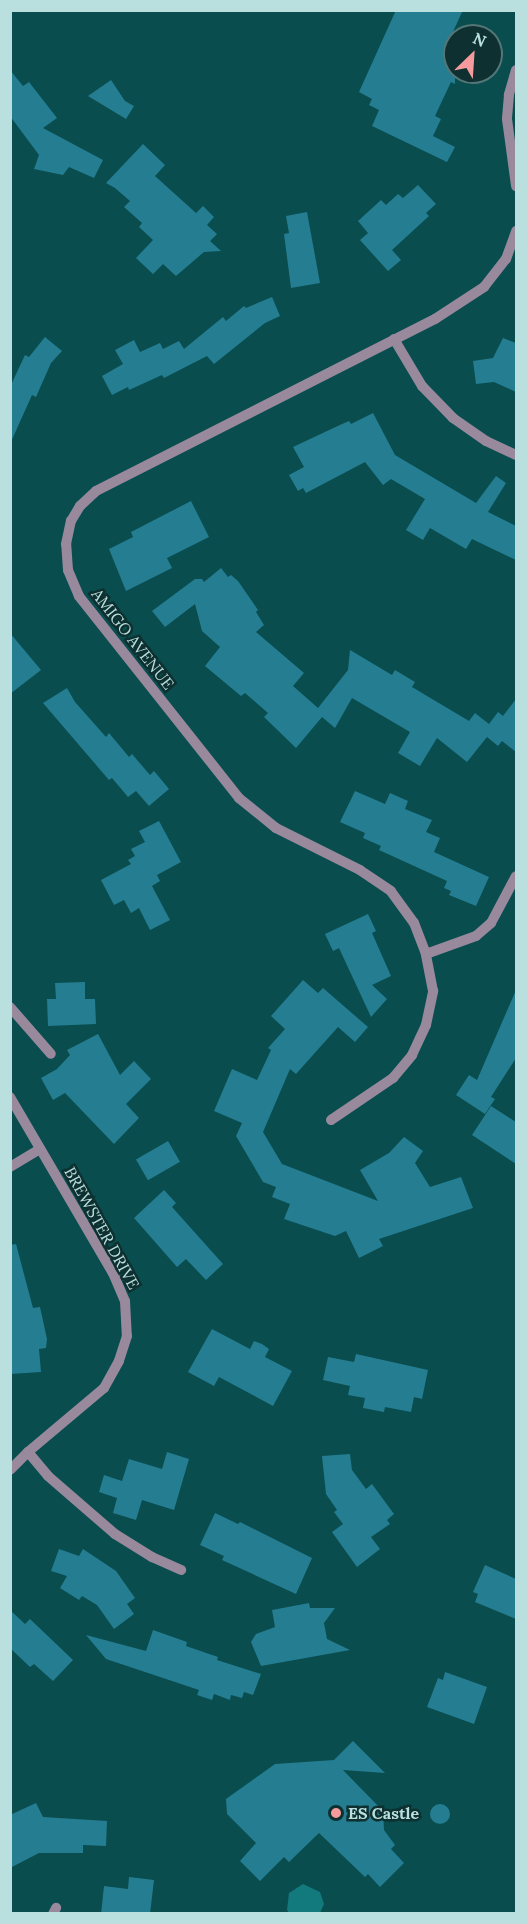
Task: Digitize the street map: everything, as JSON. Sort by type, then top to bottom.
[{"type":"street","points":[[515,76],[507,119],[516,186]]},
{"type":"street","name":"AMIGO AVENUE","points":[[331,1120],[393,1078],[412,1055],[426,1025],[433,991],[426,954],[414,923],[391,891],[360,870],[276,828],[239,798],[79,596],[68,570],[66,544],[71,520],[80,506],[96,491],[435,319],[484,287],[506,259],[516,231]]},
{"type":"street","points":[[394,339],[422,386],[453,418],[486,441],[516,456]]},
{"type":"street","points":[[426,954],[476,936],[491,924],[516,876]]},
{"type":"street","points":[[10,1007],[51,1054]]},
{"type":"street","name":"BREWSTER DRIVE","points":[[10,1097],[113,1273],[125,1301],[127,1336],[118,1361],[104,1388],[10,1470]]},
{"type":"street","points":[[10,1167],[40,1149]]},
{"type":"street","points":[[28,1452],[48,1476],[115,1534],[152,1557],[182,1570]]},
{"type":"water","points":[[303,1884],[320,1892],[324,1904],[320,1913],[289,1913],[287,1910],[289,1893]]},
{"type":"building","points":[[396,10],[463,10],[457,24],[443,24],[443,84],[450,84],[435,116],[441,119],[433,136],[455,147],[447,162],[372,126],[379,110],[369,105],[372,99],[359,92]]},
{"type":"building","points":[[10,70],[23,86],[29,82],[57,118],[43,128],[103,160],[94,178],[69,167],[63,175],[34,169],[39,155],[10,116]]},
{"type":"building","points":[[111,80],[125,101],[134,106],[126,119],[88,96]]},
{"type":"building","points":[[143,144],[165,165],[155,176],[196,213],[203,206],[214,217],[207,225],[217,234],[210,241],[221,251],[204,252],[176,276],[163,264],[153,274],[136,258],[153,240],[139,227],[142,223],[124,207],[130,201],[106,183]]},
{"type":"building","points":[[418,185],[436,204],[426,213],[429,216],[392,250],[401,260],[388,271],[360,240],[368,233],[358,221],[381,200],[386,205],[398,194],[403,198]]},
{"type":"building","points":[[307,212],[320,283],[291,288],[284,234],[289,233],[286,216]]},
{"type":"building","points":[[272,297],[280,316],[265,323],[214,364],[207,356],[164,378],[162,375],[112,395],[102,376],[123,364],[115,350],[134,340],[140,352],[160,343],[163,349],[179,341],[184,349],[223,317],[226,321],[244,306],[246,308]]},
{"type":"building","points":[[45,337],[62,351],[51,363],[36,397],[32,395],[10,444],[10,387],[25,355],[29,357]]},
{"type":"building","points":[[503,338],[516,343],[516,392],[494,382],[476,384],[473,361],[493,358]]},
{"type":"building","points":[[373,413],[395,455],[476,503],[496,476],[506,483],[488,512],[516,526],[516,560],[472,539],[466,549],[430,528],[423,540],[406,530],[425,499],[391,479],[383,485],[365,462],[306,493],[303,488],[298,491],[289,475],[304,467],[293,447],[349,421],[351,424]]},
{"type":"building","points":[[191,501],[209,537],[167,558],[172,568],[126,591],[109,549],[133,537],[131,532]]},
{"type":"building","points":[[221,568],[228,577],[231,575],[238,581],[258,610],[256,612],[264,625],[256,632],[304,673],[293,686],[318,708],[348,670],[350,650],[392,675],[395,670],[415,682],[412,687],[469,721],[475,713],[489,724],[498,712],[503,716],[516,699],[516,752],[502,741],[498,746],[487,737],[467,762],[437,738],[420,766],[398,753],[410,732],[352,698],[335,728],[322,717],[296,748],[264,717],[268,713],[245,693],[241,696],[205,666],[220,647],[202,631],[195,604],[165,627],[152,611],[195,579],[202,579],[204,582]]},
{"type":"building","points":[[10,633],[41,670],[10,694]]},
{"type":"building","points":[[67,688],[75,702],[106,737],[109,733],[129,757],[132,754],[150,775],[154,771],[169,789],[149,806],[136,791],[128,797],[112,778],[109,780],[43,703]]},
{"type":"building","points":[[355,791],[385,804],[390,793],[408,801],[405,809],[432,820],[426,832],[440,838],[434,852],[489,877],[476,906],[449,895],[451,891],[444,888],[447,881],[379,850],[381,846],[363,838],[365,833],[340,822]]},
{"type":"building","points":[[159,821],[181,862],[157,875],[160,881],[152,886],[170,920],[150,930],[139,908],[131,913],[124,900],[114,905],[101,880],[131,864],[128,860],[135,856],[131,849],[145,842],[139,831]]},
{"type":"building","points":[[368,914],[376,931],[372,933],[391,976],[372,985],[387,999],[371,1017],[339,948],[333,951],[325,934]]},
{"type":"building","points":[[303,980],[318,993],[323,988],[368,1027],[355,1042],[338,1027],[296,1074],[290,1069],[263,1132],[282,1164],[378,1201],[360,1170],[389,1153],[404,1137],[423,1151],[415,1163],[430,1187],[461,1177],[473,1208],[379,1239],[383,1246],[359,1258],[346,1231],[335,1236],[284,1219],[290,1204],[272,1197],[276,1187],[263,1182],[236,1136],[242,1123],[214,1111],[232,1069],[257,1080],[271,1050],[268,1048],[285,1029],[271,1016]]},
{"type":"building","points":[[85,982],[85,999],[95,999],[96,1024],[48,1026],[47,999],[56,999],[55,983]]},
{"type":"building","points":[[516,990],[516,1058],[491,1097],[495,1099],[485,1114],[456,1095],[469,1075],[477,1080]]},
{"type":"building","points":[[98,1034],[120,1075],[134,1061],[151,1079],[126,1104],[139,1118],[114,1144],[65,1093],[53,1100],[41,1078],[57,1069],[70,1055],[67,1050]]},
{"type":"building","points":[[491,1106],[516,1122],[516,1164],[472,1135]]},
{"type":"building","points":[[168,1141],[180,1162],[148,1180],[136,1160]]},
{"type":"building","points":[[164,1190],[176,1203],[172,1207],[223,1264],[206,1280],[186,1259],[177,1267],[134,1218]]},
{"type":"building","points":[[16,1244],[33,1308],[40,1307],[47,1339],[46,1348],[39,1349],[41,1372],[10,1374],[10,1245]]},
{"type":"building","points":[[212,1329],[250,1349],[254,1341],[262,1344],[269,1349],[265,1357],[292,1371],[273,1406],[219,1377],[214,1386],[188,1372]]},
{"type":"building","points":[[356,1354],[428,1370],[422,1399],[414,1397],[411,1412],[385,1407],[384,1412],[363,1408],[365,1398],[348,1395],[350,1386],[323,1380],[328,1357],[354,1362]]},
{"type":"building","points":[[167,1452],[189,1459],[174,1510],[142,1500],[136,1520],[113,1513],[117,1498],[99,1492],[104,1475],[122,1481],[129,1459],[162,1469]]},
{"type":"building","points":[[350,1454],[352,1470],[366,1489],[372,1484],[394,1514],[387,1520],[390,1524],[371,1537],[380,1549],[357,1567],[332,1532],[343,1524],[334,1512],[337,1510],[326,1494],[322,1456]]},
{"type":"building","points":[[215,1513],[238,1524],[240,1522],[312,1558],[296,1594],[222,1560],[224,1556],[200,1545]]},
{"type":"building","points":[[59,1549],[79,1556],[83,1549],[116,1571],[135,1598],[127,1604],[134,1614],[114,1629],[97,1605],[82,1596],[79,1600],[60,1588],[67,1576],[51,1571]]},
{"type":"building","points":[[485,1565],[516,1579],[516,1619],[475,1602],[478,1594],[473,1592]]},
{"type":"building","points":[[309,1603],[310,1608],[335,1608],[324,1623],[327,1639],[350,1650],[261,1666],[251,1642],[256,1634],[275,1627],[272,1610]]},
{"type":"building","points":[[10,1610],[25,1624],[30,1619],[73,1660],[53,1681],[34,1664],[30,1667],[10,1648]]},
{"type":"building","points":[[153,1630],[187,1642],[186,1646],[218,1657],[217,1660],[261,1674],[253,1695],[244,1692],[242,1698],[231,1695],[230,1700],[214,1694],[212,1700],[197,1695],[199,1690],[106,1659],[86,1635],[146,1651]]},
{"type":"building","points":[[445,1672],[487,1687],[474,1724],[427,1707],[438,1678],[443,1680]]},
{"type":"building","name":"ES Castle","points":[[353,1741],[385,1773],[343,1770],[383,1811],[384,1830],[395,1845],[391,1849],[404,1863],[380,1887],[368,1874],[365,1877],[319,1833],[289,1862],[284,1857],[260,1881],[240,1861],[256,1843],[227,1814],[226,1799],[275,1764],[334,1760]]},
{"type":"building","points":[[36,1803],[43,1817],[107,1821],[106,1846],[83,1845],[83,1853],[39,1853],[10,1868],[10,1815]]},
{"type":"building","points":[[436,1804],[444,1804],[450,1810],[450,1818],[444,1824],[436,1824],[430,1818],[430,1810]]},
{"type":"building","points":[[129,1877],[154,1880],[150,1914],[101,1914],[104,1886],[128,1889]]},
{"type":"place","name":"ES Castle","points":[[336,1813]]}]
